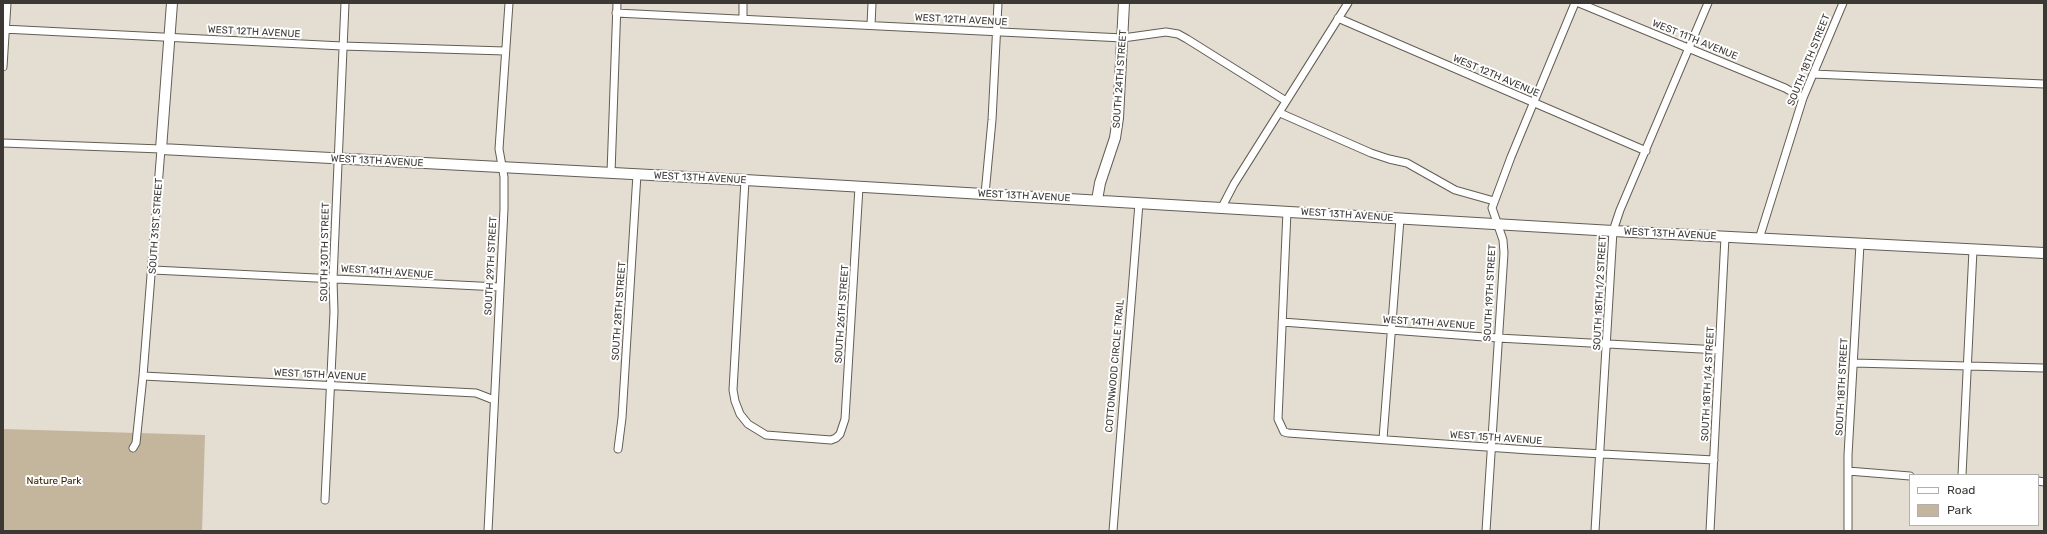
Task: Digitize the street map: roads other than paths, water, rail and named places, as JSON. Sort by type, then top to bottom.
[{"type":"street","points":[[3,67],[4,29],[7,3]]},
{"type":"street","name":"SOUTH 31ST STREET","points":[[133,448],[136,443],[144,376],[153,270],[168,38],[172,3]]},
{"type":"street","name":"SOUTH 30TH STREET","points":[[325,500],[334,312],[333,279],[345,3]]},
{"type":"street","name":"SOUTH 29TH STREET","points":[[488,531],[504,209],[504,178],[499,149],[509,3]]},
{"type":"street","points":[[611,173],[617,3]]},
{"type":"street","points":[[743,3],[743,19]]},
{"type":"street","points":[[871,25],[872,3]]},
{"type":"street","points":[[985,194],[998,3]]},
{"type":"street","name":"SOUTH 24TH STREET","points":[[1098,200],[1100,183],[1115,138],[1123,38],[1124,3]]},
{"type":"street","points":[[1222,207],[1234,184],[1348,3]]},
{"type":"street","name":"SOUTH 19TH STREET","points":[[1486,531],[1504,253],[1504,240],[1497,225],[1492,208],[1575,3]]},
{"type":"street","name":"WEST 11TH AVENUE","points":[[1579,3],[1784,88],[1803,98]]},
{"type":"street","name":"SOUTH 18TH 1/2 STREET","points":[[1595,531],[1613,231],[1620,210],[1708,3]]},
{"type":"street","name":"SOUTH 18TH STREET","points":[[1759,239],[1803,98],[1843,3]]},
{"type":"street","name":"WEST 12TH AVENUE","points":[[616,13],[1123,38],[1166,32],[1178,34],[1286,101]]},
{"type":"street","name":"WEST 12TH AVENUE","points":[[1338,18],[1646,151]]},
{"type":"street","name":"WEST 12TH AVENUE","points":[[4,29],[342,46],[505,51]]},
{"type":"street","points":[[1813,74],[2044,84]]},
{"type":"street","points":[[1280,113],[1371,153],[1407,163],[1455,190],[1494,201]]},
{"type":"street","name":"WEST 13TH AVENUE","points":[[3,143],[637,174],[1222,207],[1725,238],[2044,253]]},
{"type":"street","name":"SOUTH 28TH STREET","points":[[618,449],[622,418],[637,174]]},
{"type":"street","name":"SOUTH 26TH STREET","points":[[745,180],[734,390],[735,401],[740,414],[748,424],[766,434],[831,440],[840,434],[846,419],[859,187]]},
{"type":"street","name":"COTTONWOOD CIRCLE TRAIL","points":[[1113,531],[1139,203]]},
{"type":"street","points":[[1282,322],[1287,211]]},
{"type":"street","points":[[1383,439],[1400,219]]},
{"type":"street","name":"SOUTH 18TH 1/4 STREET","points":[[1710,531],[1725,238]]},
{"type":"street","name":"SOUTH 18TH STREET","points":[[1848,531],[1848,471],[1860,244]]},
{"type":"street","points":[[1962,474],[1973,250]]},
{"type":"street","name":"WEST 14TH AVENUE","points":[[153,270],[432,285],[500,287]]},
{"type":"street","name":"WEST 14TH AVENUE","points":[[1282,322],[1498,338],[1719,350]]},
{"type":"street","name":"WEST 15TH AVENUE","points":[[1282,322],[1278,419],[1284,432],[1491,448],[1714,460]]},
{"type":"street","points":[[1854,363],[2044,368]]},
{"type":"street","name":"WEST 15TH AVENUE","points":[[144,376],[476,393],[494,400]]},
{"type":"street","points":[[1848,471],[1909,476]]},
{"type":"park label","name":"Nature Park","points":[[54,481]]}]
